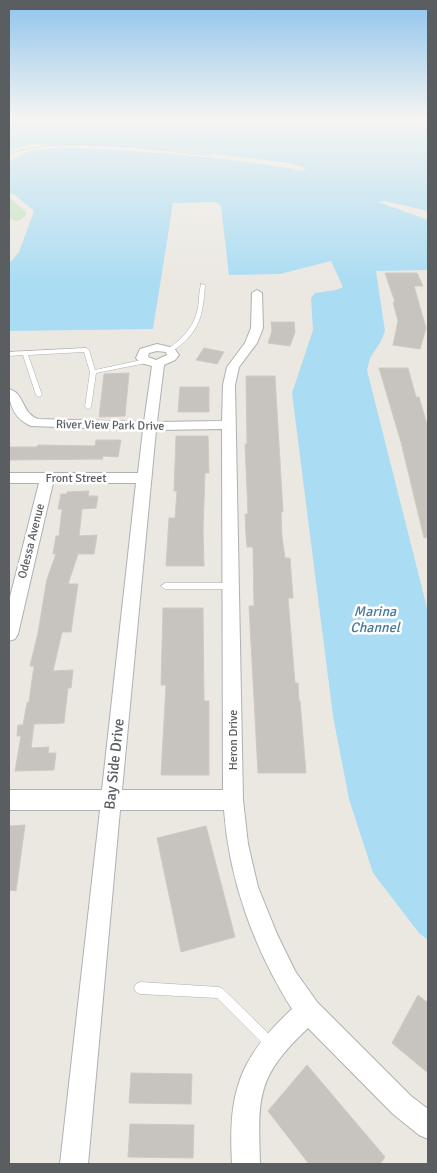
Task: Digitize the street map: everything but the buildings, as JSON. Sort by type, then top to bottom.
[{"type":"street","name":"Heron Drive","points":[[257,293],[256,328],[251,343],[233,367],[229,385],[233,800],[237,844],[247,887],[268,942],[308,1011],[402,1105],[428,1126]]},
{"type":"street","name":"Bay Side Drive","points":[[74,1164],[110,799],[149,426],[158,358]]},
{"type":"street","name":"River View Park Drive","points":[[9,393],[25,420],[36,423],[149,426],[228,425]]},
{"type":"street","name":"Front Street","points":[[9,478],[144,478]]},
{"type":"street","name":"Odessa Avenue","points":[[9,634],[47,478]]},
{"type":"street","points":[[9,800],[233,800]]},
{"type":"street","points":[[246,1164],[244,1120],[250,1084],[265,1055],[308,1011]]},
{"type":"lane","points":[[93,372],[158,358],[193,330],[200,318],[203,285]]},
{"type":"lane","points":[[9,354],[86,350],[93,372],[88,407]]},
{"type":"lane","points":[[25,353],[39,395]]},
{"type":"lane","points":[[164,586],[231,586]]},
{"type":"lane","points":[[140,988],[219,993],[274,1046]]},
{"type":"green space","points":[[9,197],[26,212],[26,215],[21,220],[15,221],[9,217]]},
{"type":"water","name":"Marina Channel","points":[[9,173],[428,173],[428,211],[385,201],[378,202],[428,220],[428,270],[376,271],[385,331],[370,358],[367,370],[428,612],[428,940],[419,933],[373,873],[349,799],[333,716],[292,393],[313,330],[311,298],[315,293],[343,287],[331,261],[280,274],[229,275],[221,206],[216,202],[173,203],[153,329],[9,331],[9,264],[19,252],[34,211],[15,195],[9,193]]}]
